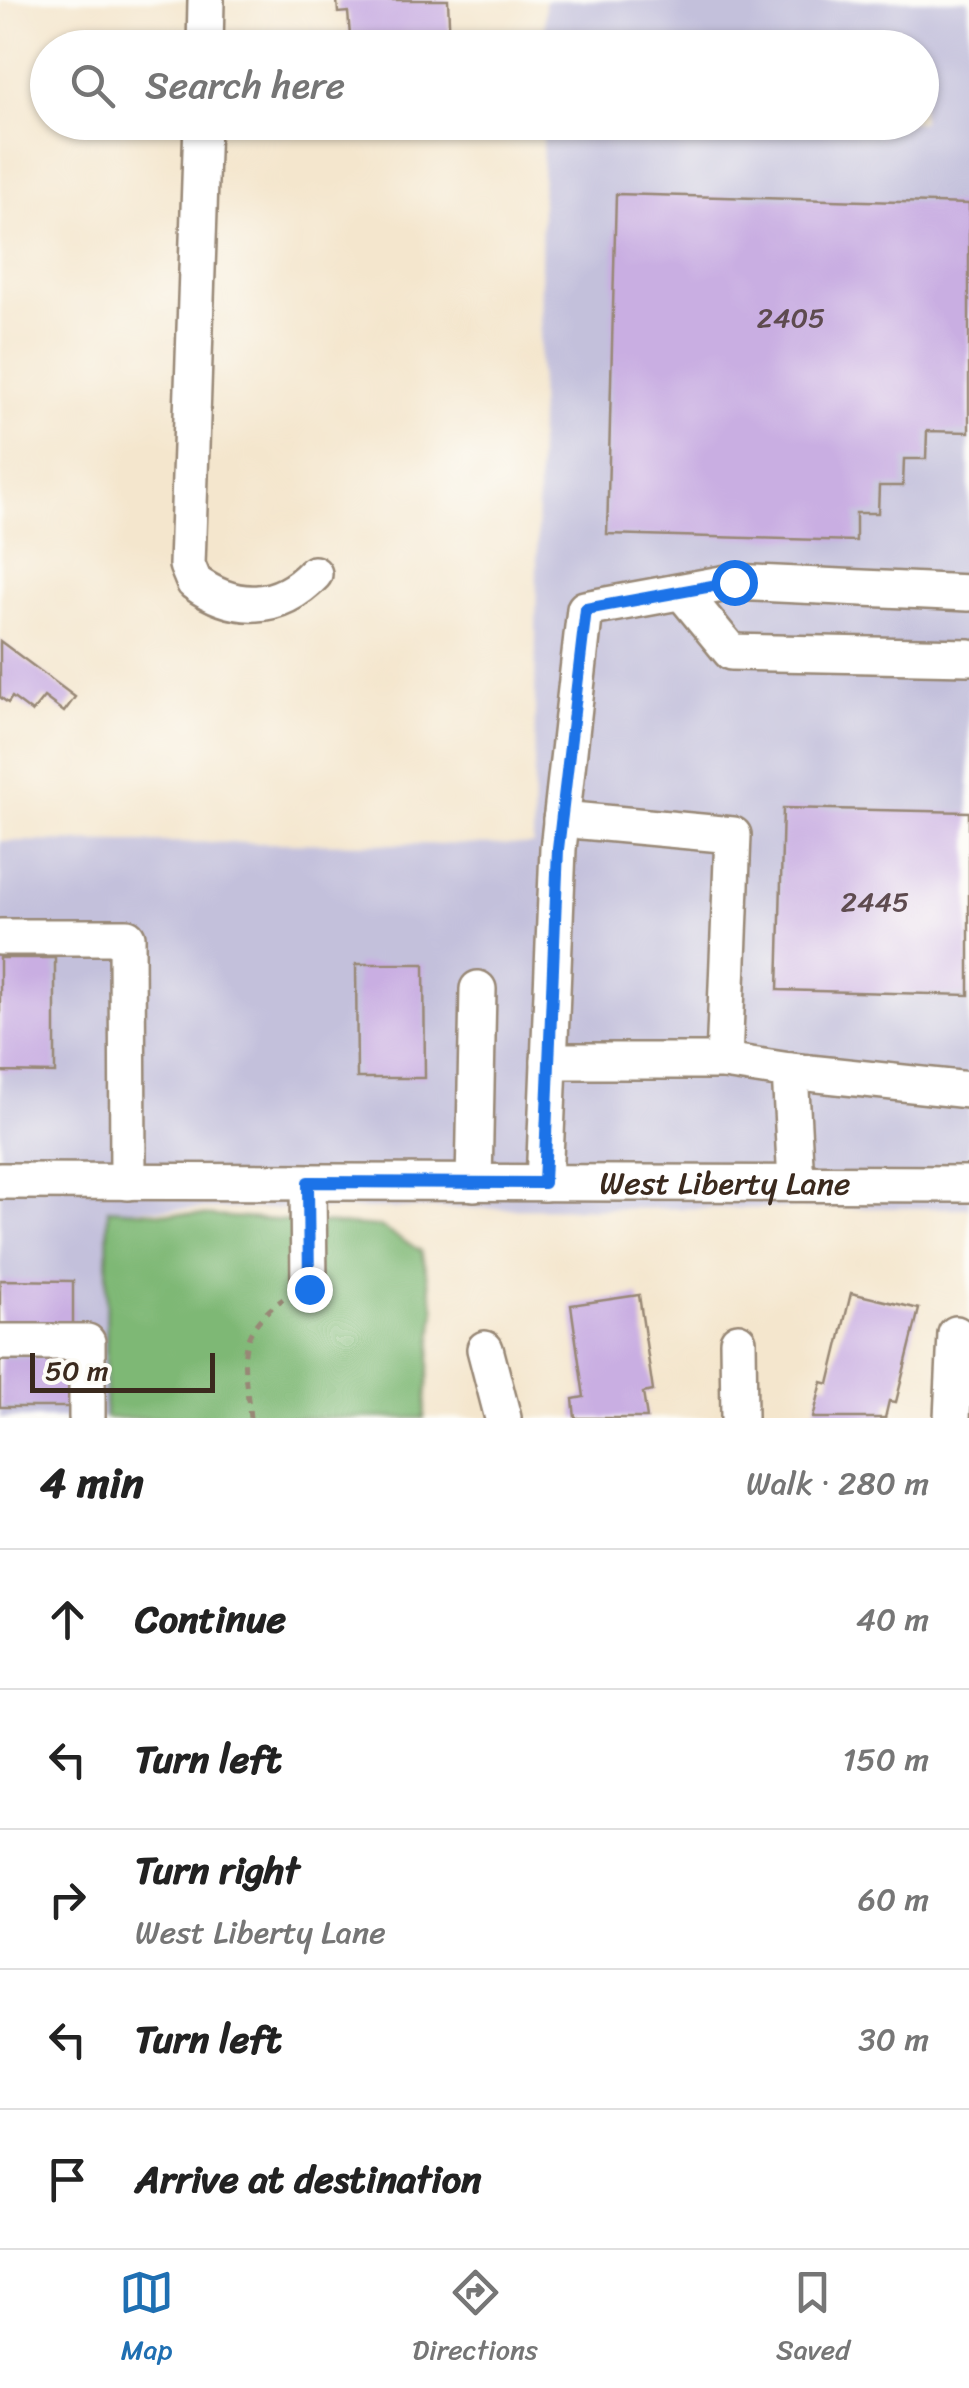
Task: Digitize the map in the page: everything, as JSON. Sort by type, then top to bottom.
[{"type":"street","points":[[205,30],[206,0]]},
{"type":"street","points":[[201,140],[187,565],[194,582],[237,604],[267,603],[295,594],[314,574]]},
{"type":"street","points":[[544,1183],[561,819],[586,609],[734,582],[969,592]]},
{"type":"street","points":[[682,592],[731,652],[969,657]]},
{"type":"street","points":[[561,819],[734,835],[724,1060]]},
{"type":"street","points":[[0,937],[127,937],[128,1182]]},
{"type":"street","points":[[474,1183],[478,989]]},
{"type":"street","points":[[549,1060],[724,1060],[969,1090]]},
{"type":"street","points":[[790,1071],[796,1183]]},
{"type":"street","name":"West Liberty Lane","points":[[0,1182],[969,1184]]},
{"type":"street","points":[[308,1182],[309,1289]]},
{"type":"street","points":[[952,1418],[956,1334]]},
{"type":"street","points":[[738,1341],[739,1418]]},
{"type":"street","points":[[0,1342],[87,1342],[87,1418]]},
{"type":"street","points":[[485,1349],[503,1418]]},
{"type":"path","points":[[250,1418],[246,1338],[256,1318],[284,1298],[309,1289]]},
{"type":"shaded area","points":[[545,0],[969,0],[969,1208],[109,1209],[105,1418],[0,1418],[0,841],[533,845],[543,140],[939,140],[939,30],[544,30]]},
{"type":"green space","points":[[108,1209],[380,1227],[421,1251],[435,1310],[424,1418],[105,1418]]},
{"type":"building","points":[[337,0],[448,0],[449,30],[350,30],[348,12],[338,13]]},
{"type":"building","points":[[616,194],[969,204],[969,432],[927,431],[926,459],[904,459],[903,486],[879,486],[878,513],[856,513],[856,541],[607,534]]},
{"type":"building","points":[[0,641],[75,697],[64,712],[44,697],[32,712],[12,697],[8,703],[0,697]]},
{"type":"building","points":[[783,808],[969,812],[969,995],[778,990]]},
{"type":"building","points":[[0,958],[55,958],[55,1073],[0,1072]]},
{"type":"building","points":[[356,964],[424,964],[425,1078],[357,1078]]},
{"type":"building","points":[[0,1280],[73,1281],[73,1328],[0,1328]]},
{"type":"building","points":[[851,1293],[919,1309],[896,1402],[889,1401],[885,1418],[813,1418],[822,1382],[829,1384]]},
{"type":"building","points":[[639,1295],[653,1391],[643,1393],[647,1418],[575,1418],[573,1399],[584,1397],[571,1305]]},
{"type":"building","points":[[0,1358],[73,1358],[73,1407],[0,1407]]},
{"type":"route","points":[[309,1289],[308,1182],[544,1183],[558,849],[586,609],[734,582]]}]
